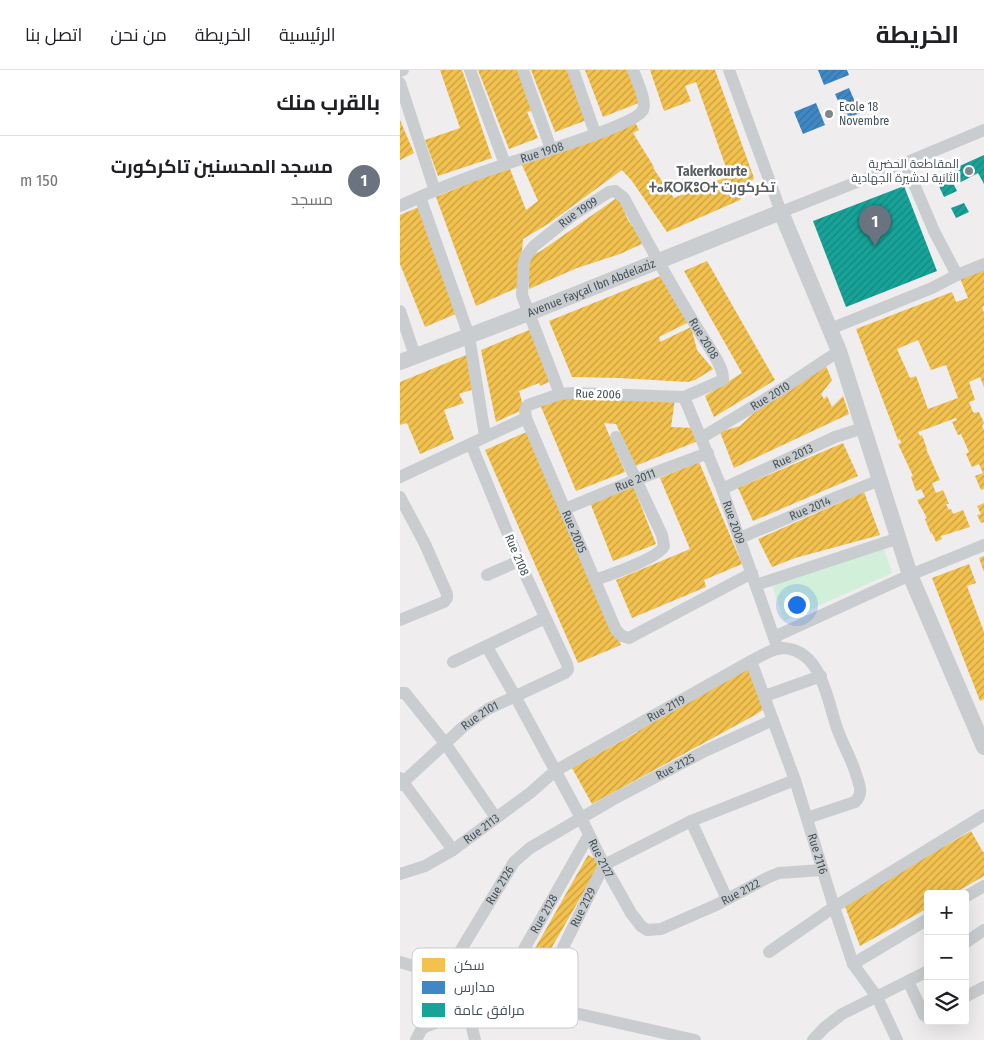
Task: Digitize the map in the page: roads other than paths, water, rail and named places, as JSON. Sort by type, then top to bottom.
[{"type":"street","points":[[470,70],[505,164]]},
{"type":"street","points":[[523,70],[551,149]]},
{"type":"street","points":[[573,70],[595,134]]},
{"type":"street","name":"Rue 1908","points":[[400,206],[505,164],[595,134],[636,117],[643,110],[645,104],[633,70]]},
{"type":"street","points":[[730,70],[781,212],[839,351],[910,575],[978,722],[984,747]]},
{"type":"street","points":[[400,83],[435,191]]},
{"type":"street","points":[[781,212],[984,130]]},
{"type":"street","points":[[905,163],[934,230],[957,275]]},
{"type":"street","name":"Rue 1909","points":[[529,313],[522,295],[522,269],[526,256],[534,246],[573,215],[609,192],[615,191],[624,198],[658,262]]},
{"type":"street","points":[[420,197],[469,336],[485,436]]},
{"type":"street","name":"Avenue Fayçal Ibn Abdelaziz","points":[[407,359],[529,313],[781,212]]},
{"type":"street","name":"Rue 2008","points":[[658,262],[684,309],[713,354],[724,378],[721,382],[684,397]]},
{"type":"street","points":[[830,328],[932,288],[984,264]]},
{"type":"street","points":[[400,311],[407,359]]},
{"type":"street","points":[[529,313],[560,394]]},
{"type":"street","name":"Rue 2010","points":[[701,438],[839,351]]},
{"type":"street","name":"Rue 2006","points":[[526,418],[525,410],[528,405],[560,394],[605,393],[684,397]]},
{"type":"street","name":"Rue 2009","points":[[684,397],[722,489],[776,643]]},
{"type":"street","points":[[400,477],[526,418]]},
{"type":"street","name":"Rue 2005","points":[[526,418],[616,630],[622,636],[629,638],[754,579]]},
{"type":"street","name":"Rue 2013","points":[[722,489],[835,437],[863,428]]},
{"type":"street","points":[[595,580],[660,553],[664,546],[662,535],[616,437]]},
{"type":"street","name":"Rue 2108","points":[[471,444],[519,561],[567,664]]},
{"type":"street","name":"Rue 2011","points":[[565,509],[708,453]]},
{"type":"street","name":"Rue 2014","points":[[740,538],[880,480]]},
{"type":"street","points":[[400,498],[446,588],[447,598],[444,602],[401,618]]},
{"type":"street","points":[[754,579],[899,538]]},
{"type":"street","name":"Rue 2119","points":[[555,771],[751,661],[776,643],[910,575],[984,545]]},
{"type":"street","points":[[487,575],[519,561]]},
{"type":"street","points":[[453,662],[545,618]]},
{"type":"street","points":[[776,643],[798,653],[815,666],[821,676],[838,731],[854,767],[861,793],[860,798],[855,802],[807,818]]},
{"type":"street","name":"Rue 2127","points":[[486,647],[515,696],[581,818],[604,865],[636,921],[647,930],[661,929]]},
{"type":"street","name":"Rue 2116","points":[[751,661],[795,780],[822,870],[854,964],[877,997],[897,1040]]},
{"type":"street","name":"Rue 2101","points":[[401,781],[463,727],[488,709],[565,673],[568,670],[567,664]]},
{"type":"street","points":[[765,696],[821,676]]},
{"type":"street","points":[[400,692],[405,693],[445,743],[496,818]]},
{"type":"street","name":"Rue 2125","points":[[581,818],[705,751],[773,720]]},
{"type":"street","name":"Rue 2113","points":[[400,874],[425,866],[453,850],[555,771]]},
{"type":"street","points":[[604,865],[691,820],[795,780]]},
{"type":"street","points":[[401,781],[453,850]]},
{"type":"street","points":[[769,952],[834,907],[984,815]]},
{"type":"street","name":"Rue 2126","points":[[462,948],[514,862],[530,848],[581,818]]},
{"type":"street","points":[[691,820],[727,899]]},
{"type":"street","name":"Rue 2128","points":[[525,948],[589,835]]},
{"type":"street","name":"Rue 2129","points":[[563,948],[604,865]]},
{"type":"street","name":"Rue 2122","points":[[661,929],[727,899],[769,877],[780,874],[822,870]]},
{"type":"street","points":[[969,895],[984,886]]},
{"type":"street","points":[[854,964],[924,921]]},
{"type":"street","points":[[969,940],[984,930]]},
{"type":"street","points":[[400,962],[412,966]]},
{"type":"street","points":[[813,1040],[824,1028],[842,1014],[924,973]]},
{"type":"street","points":[[908,981],[924,1014]]},
{"type":"street","points":[[969,995],[983,989]]},
{"type":"street","points":[[578,1014],[696,1040]]},
{"type":"street","points":[[416,1040],[421,1030],[425,1028]]},
{"type":"place","name":"Ecole 18 Novembre","points":[[829,114]]},
{"type":"place","name":"المقاطعة الحضرية الثانية لدشيرة الجهادية","points":[[969,171]]},
{"type":"place","name":"مسجد المحسنين تاكركورت","points":[[875,246]]},
{"type":"district","name":"Takerkourte ⵜⴰⴽⵔⴽⵓⵔⵜ تكركورت","points":[[712,179]]}]
